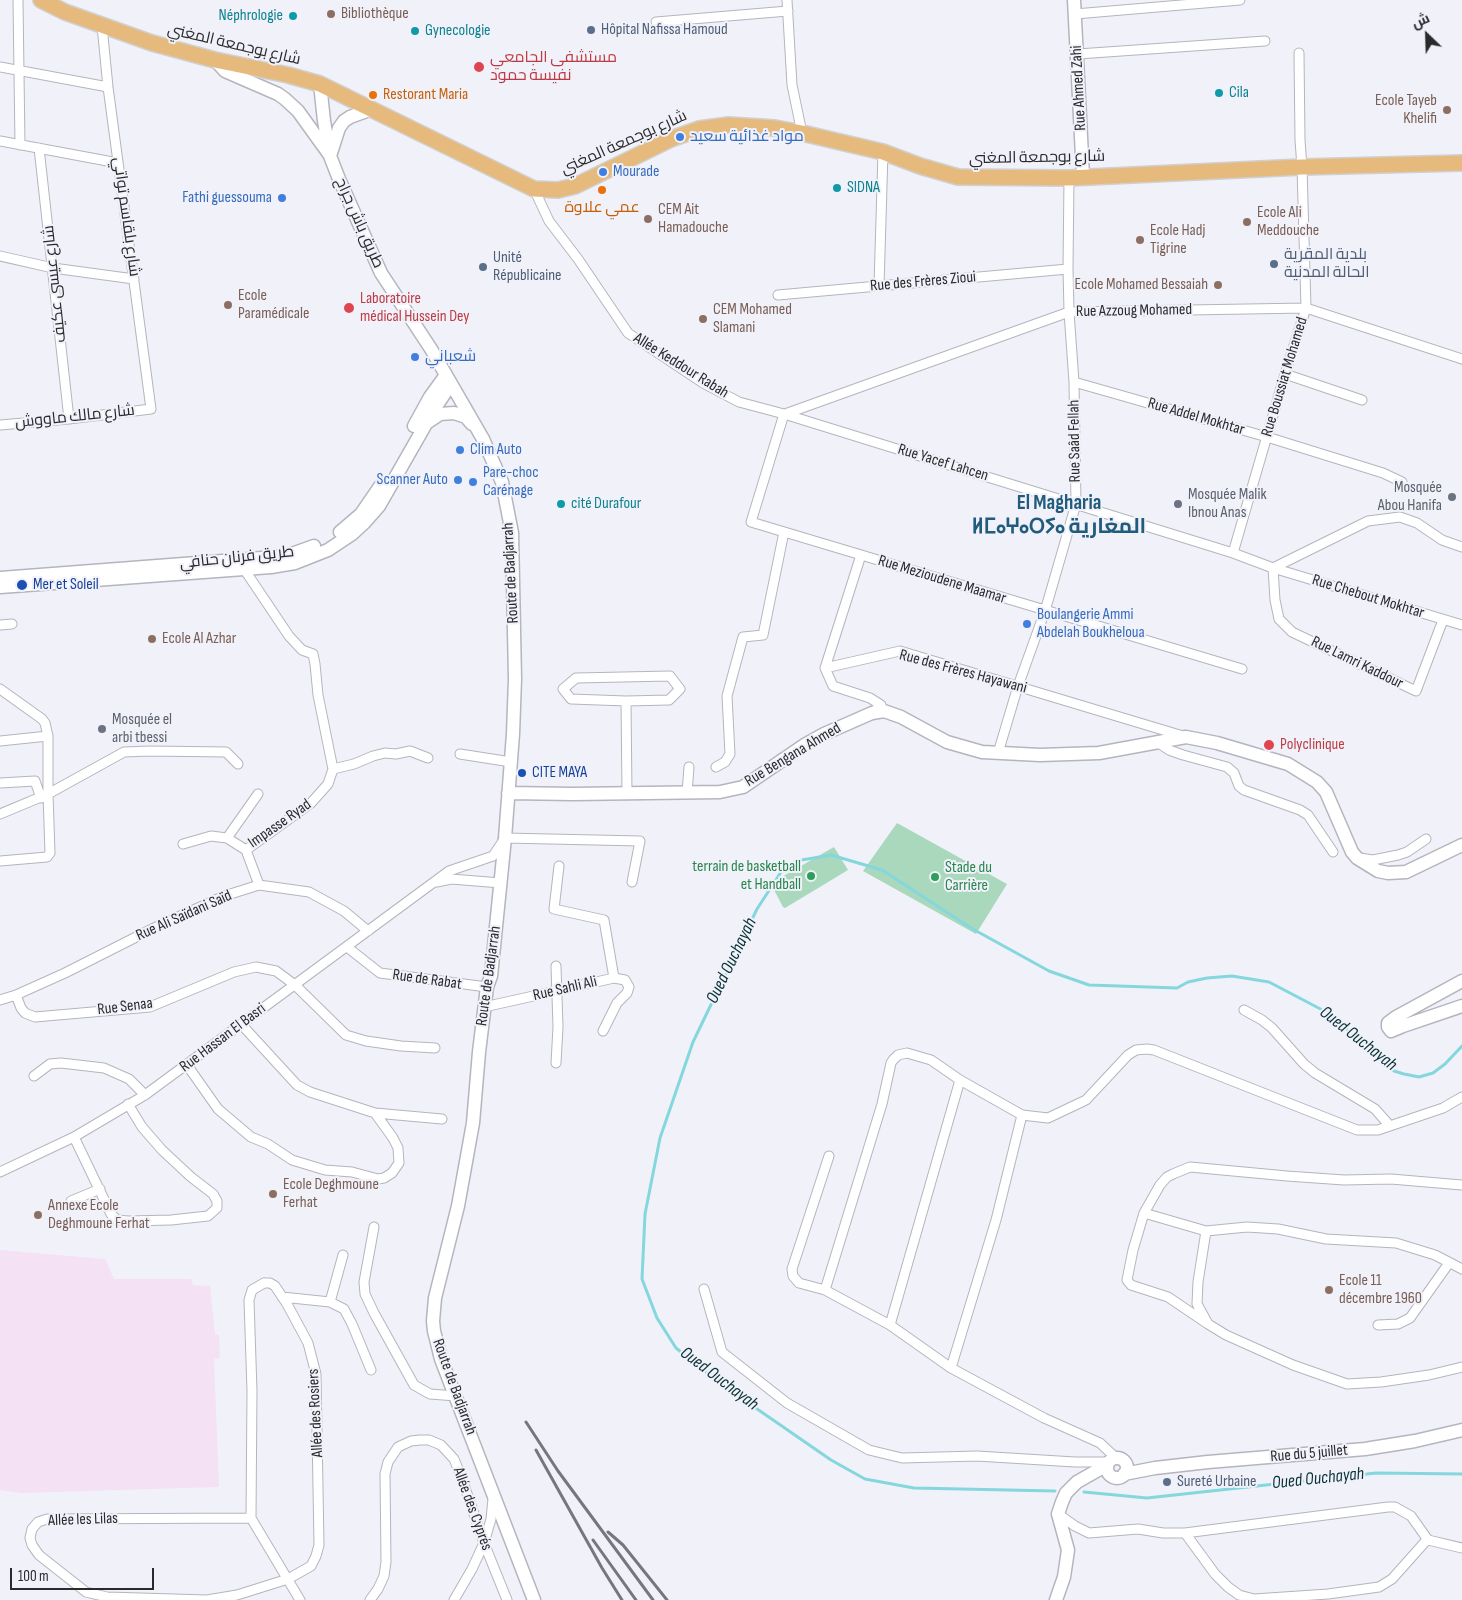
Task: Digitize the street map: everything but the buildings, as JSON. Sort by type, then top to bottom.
[{"type":"main road","name":"شارع بوجمعة المغني","points":[[41,0],[66,6],[102,26],[152,43],[215,60],[288,75],[320,84],[534,189],[558,190],[575,186],[671,140],[699,129],[729,125],[775,128],[802,133],[884,152],[920,166],[958,177],[1076,177],[1302,166],[1462,163]]},
{"type":"main road","name":"Rue Ahmed Zahi","points":[[1074,0],[1078,54],[1076,177]]},
{"type":"main road","points":[[215,60],[225,71],[278,94],[285,99],[298,111],[330,156]]},
{"type":"main road","name":"طريق باش جراح","points":[[320,84],[330,156],[338,179],[381,273],[431,349]]},
{"type":"main road","points":[[330,156],[339,128],[344,122],[357,114],[372,109]]},
{"type":"main road","name":"Route de Badjarrah","points":[[431,349],[478,430],[502,482],[512,533],[515,679],[506,838],[491,976],[484,1007],[473,1123],[458,1206],[434,1310],[434,1331],[436,1344],[534,1600]]},
{"type":"main road","points":[[430,397],[438,362]]},
{"type":"main road","name":"طريق فرنان حنافي","points":[[0,578],[274,557],[289,555],[319,545],[347,527],[370,502],[430,397],[448,380]]},
{"type":"main road","name":"طريق فرنان حنافي","points":[[0,587],[244,569],[295,563],[328,550],[352,534],[379,506],[442,396],[448,380]]},
{"type":"main road","points":[[426,423],[440,414],[454,412],[466,418],[478,430]]},
{"type":"main road","name":"Rue Bengana Ahmed","points":[[508,792],[572,794],[720,792],[743,786],[824,734],[884,711],[901,717],[947,742],[982,752],[1040,755],[1099,754],[1157,741],[1186,737],[1217,743],[1274,759],[1306,774],[1326,792],[1349,846],[1357,858],[1378,871],[1406,872],[1462,845]]},
{"type":"main road","points":[[1462,981],[1396,1017],[1388,1023],[1388,1027],[1391,1031],[1462,1006]]},
{"type":"main road","name":"Rue du 5 juillet","points":[[1155,1468],[1366,1449],[1415,1441],[1462,1430]]},
{"type":"main road","points":[[1056,1600],[1066,1569],[1068,1550],[1058,1514],[1066,1493],[1077,1482],[1113,1464],[1155,1468]]},
{"type":"main road","points":[[1113,1464],[1118,1478],[1124,1474],[1155,1468]]},
{"type":"street","points":[[18,0],[20,145]]},
{"type":"street","points":[[787,0],[792,85],[802,133]]},
{"type":"street","points":[[1075,14],[1240,0]]},
{"type":"street","points":[[656,22],[788,11]]},
{"type":"street","name":"شارع بلقاسم تواتي","points":[[102,26],[108,87],[150,409]]},
{"type":"street","points":[[1078,54],[1265,41]]},
{"type":"street","name":"Rue Boussiat Mohamed","points":[[1233,553],[1306,308],[1299,53]]},
{"type":"street","points":[[0,67],[108,87]]},
{"type":"street","points":[[0,141],[118,162]]},
{"type":"street","name":"شارع عيسى عكيف","points":[[39,148],[69,419]]},
{"type":"street","points":[[879,286],[884,152]]},
{"type":"street","name":"Rue Saâd Fellah","points":[[998,753],[1018,686],[1045,611],[1076,504],[1074,382],[1068,269],[1076,177]]},
{"type":"street","name":"Allée Keddour Rabah","points":[[534,189],[549,221],[578,259],[628,334],[703,383],[739,402],[784,414]]},
{"type":"street","points":[[0,256],[53,268],[134,279]]},
{"type":"street","name":"Rue des Frères Zioui","points":[[778,296],[1068,269]]},
{"type":"street","name":"Rue Azzoug Mohamed","points":[[784,414],[1069,312],[1306,308],[1462,360]]},
{"type":"street","points":[[1285,374],[1362,400]]},
{"type":"street","name":"Rue Addel Mokhtar","points":[[1074,382],[1267,437],[1383,473],[1402,482]]},
{"type":"street","name":"شارع مالك ماووش","points":[[0,425],[150,409]]},
{"type":"street","name":"Rue Yacef Lahcen","points":[[784,414],[1233,553],[1273,568]]},
{"type":"street","name":"Rue Mezioudene Maamar","points":[[784,414],[751,522],[1045,611],[1242,668]]},
{"type":"street","points":[[1273,568],[1368,521],[1400,517],[1417,523],[1442,540],[1462,547]]},
{"type":"street","points":[[716,767],[725,762],[730,754],[727,696],[743,638],[763,635],[784,532]]},
{"type":"street","points":[[861,555],[825,668],[833,686],[870,698],[881,705],[872,714]]},
{"type":"street","name":"Rue Chebout Mokhtar","points":[[1273,568],[1462,625]]},
{"type":"street","name":"Rue Lamri Kaddour","points":[[1273,568],[1275,600],[1279,619],[1292,632],[1416,691],[1443,620]]},
{"type":"street","points":[[244,569],[289,636],[302,650],[313,654],[318,695],[333,769],[385,753],[396,754],[410,751],[428,758]]},
{"type":"street","points":[[0,625],[12,624]]},
{"type":"street","name":"Rue des Frères Hayawani","points":[[825,668],[900,651],[1186,737]]},
{"type":"street","points":[[670,676],[680,688],[669,700],[626,701],[571,699],[563,689],[576,678],[670,676]]},
{"type":"street","points":[[0,689],[42,719],[45,724],[48,736],[45,796],[50,853],[47,857],[40,859],[0,861]]},
{"type":"street","points":[[626,701],[627,793]]},
{"type":"street","points":[[0,741],[48,736]]},
{"type":"street","points":[[1157,741],[1169,750],[1227,767],[1234,774],[1239,786],[1244,790],[1300,810],[1308,815],[1333,852]]},
{"type":"street","points":[[0,814],[45,796],[124,752],[226,752],[238,764]]},
{"type":"street","points":[[460,754],[511,762]]},
{"type":"street","points":[[687,793],[689,767]]},
{"type":"street","name":"Impasse Ryad","points":[[183,844],[212,836],[227,838],[246,850],[311,803],[328,784],[333,769]]},
{"type":"street","points":[[0,783],[35,781],[45,796]]},
{"type":"street","points":[[227,838],[258,794]]},
{"type":"street","points":[[506,838],[640,841],[632,882]]},
{"type":"street","name":"Rue Hassan El Basri","points":[[0,1172],[74,1137],[145,1094],[449,871],[494,856],[506,838]]},
{"type":"street","points":[[1357,858],[1373,860],[1398,855],[1407,852],[1426,839]]},
{"type":"street","points":[[246,850],[259,885]]},
{"type":"street","name":"Rue Sahli Ali","points":[[484,1007],[614,978],[604,920],[554,908],[559,866]]},
{"type":"street","name":"Rue Hassan El Basri","points":[[434,883],[450,879],[500,883]]},
{"type":"street","name":"Rue Ali Saïdani Saïd","points":[[0,1000],[16,995],[224,896],[259,885],[309,892],[344,911],[368,931]]},
{"type":"street","name":"Rue de Rabat","points":[[347,946],[380,973],[487,988]]},
{"type":"street","points":[[556,966],[558,990],[556,1063]]},
{"type":"street","name":"Rue Senaa","points":[[16,995],[25,1013],[35,1017],[150,1007],[234,972],[256,967],[276,971],[294,985],[346,1035],[366,1041],[435,1048]]},
{"type":"street","points":[[603,1031],[617,1003],[627,994],[629,987],[625,980],[614,978]]},
{"type":"street","points":[[1244,1010],[1272,1028],[1304,1064],[1315,1073],[1375,1109],[1390,1126]]},
{"type":"street","points":[[241,1024],[298,1085],[319,1096],[375,1113],[442,1119]]},
{"type":"street","points":[[825,1290],[882,1104],[891,1063],[898,1055],[907,1053],[932,1060],[960,1080],[1022,1115],[1048,1118],[1086,1100],[1128,1055],[1136,1050],[1147,1049],[1154,1050],[1357,1130],[1378,1130],[1444,1108],[1462,1097]]},
{"type":"street","points":[[34,1076],[50,1064],[61,1063],[104,1068],[129,1079],[145,1094]]},
{"type":"street","points":[[187,1065],[218,1109],[251,1137],[268,1144],[292,1160],[325,1170],[352,1172],[378,1179],[392,1173],[399,1163],[398,1148],[375,1113]]},
{"type":"street","points":[[890,1325],[960,1080]]},
{"type":"street","points":[[74,1137],[111,1214],[117,1220],[204,1218],[208,1216],[217,1208],[217,1201],[213,1194],[162,1150],[142,1127],[128,1104]]},
{"type":"street","points":[[951,1368],[996,1220],[1022,1115]]},
{"type":"street","points":[[829,1156],[792,1268],[793,1276],[799,1283],[825,1290],[890,1325],[951,1368],[1044,1418],[1100,1443],[1113,1464]]},
{"type":"street","points":[[1462,1185],[1399,1180],[1344,1180],[1190,1167],[1167,1177],[1160,1185],[1144,1213],[1127,1277],[1128,1283],[1131,1285],[1168,1296],[1226,1335],[1293,1365],[1346,1384],[1391,1381],[1462,1367]]},
{"type":"street","points":[[71,1201],[100,1189]]},
{"type":"street","points":[[1144,1213],[1206,1230],[1247,1227],[1278,1229],[1326,1239],[1396,1243],[1435,1255],[1462,1269]]},
{"type":"street","points":[[374,1227],[364,1282],[365,1294],[374,1313],[414,1385],[430,1394],[456,1396]]},
{"type":"street","points":[[1206,1230],[1198,1282],[1197,1304],[1208,1324]]},
{"type":"street","points":[[330,1302],[343,1255]]},
{"type":"street","points":[[1378,1325],[1398,1324],[1410,1318],[1449,1263]]},
{"type":"street","name":"Allée des Rosiers","points":[[251,1518],[252,1391],[249,1300],[252,1290],[264,1283],[270,1283],[275,1286],[282,1297],[308,1343],[316,1374],[319,1455],[319,1545],[311,1566],[288,1579]]},
{"type":"street","points":[[704,1289],[722,1352],[787,1403],[869,1450],[902,1458],[977,1456],[1113,1464]]},
{"type":"street","points":[[282,1297],[330,1302],[344,1309],[371,1370]]},
{"type":"street","name":"Allée des Cyprés","points":[[370,1600],[384,1576],[386,1562],[385,1474],[388,1462],[398,1447],[410,1441],[429,1440],[441,1445],[454,1460],[507,1600]]},
{"type":"street","points":[[454,1600],[484,1543],[491,1519],[494,1494]]},
{"type":"street","points":[[1058,1514],[1089,1533],[1138,1529],[1163,1533],[1185,1533],[1395,1507],[1411,1516],[1428,1540]]},
{"type":"street","points":[[251,1518],[300,1600]]},
{"type":"street","name":"Allée les Lilas","points":[[251,1518],[47,1519],[38,1522],[32,1529],[30,1538],[38,1555],[86,1592],[94,1595],[207,1600],[237,1595],[288,1579]]},
{"type":"street","points":[[1185,1533],[1215,1574],[1228,1587],[1239,1595],[1254,1599],[1328,1594],[1379,1587],[1386,1585],[1392,1579],[1423,1542],[1428,1540],[1462,1548]]},
{"type":"shaded area","points":[[0,1250],[105,1259],[114,1279],[191,1279],[193,1285],[210,1286],[215,1334],[219,1335],[220,1358],[214,1359],[219,1487],[21,1493],[0,1490]]},
{"type":"green space","name":"Stade du Carrière","points":[[897,823],[1007,884],[976,934],[863,871]]},
{"type":"green space","name":"terrain de basketball et Handball","points":[[834,847],[848,870],[785,908],[783,907],[771,884]]},
{"type":"waterway","name":"Oued Ouchayah","points":[[1055,1491],[914,1488],[865,1479],[831,1460],[721,1384],[676,1348],[657,1318],[642,1279],[645,1214],[660,1138],[693,1042],[757,909],[781,872],[796,861],[831,855],[882,870],[971,928],[1049,971],[1089,985],[1177,988],[1188,982],[1232,976],[1269,982],[1330,1014],[1381,1061],[1394,1071],[1404,1074],[1419,1077],[1433,1073],[1445,1064],[1462,1046]]},
{"type":"waterway","name":"Oued Ouchayah","points":[[1084,1492],[1147,1498],[1376,1473],[1462,1474]]},
{"type":"railway","points":[[526,1422],[558,1471],[653,1600]]},
{"type":"railway","points":[[536,1450],[622,1600]]},
{"type":"railway","points":[[608,1532],[623,1545],[667,1600]]},
{"type":"railway","points":[[593,1540],[636,1600]]},
{"type":"place","name":"Bibliothèque","points":[[331,14]]},
{"type":"place","name":"Néphrologie","points":[[293,16]]},
{"type":"place","name":"Hôpital Nafissa Hamoud","points":[[591,30]]},
{"type":"place","name":"Gynecologie","points":[[415,31]]},
{"type":"place","name":"مستشفى الجامعي نفيسة حمود","points":[[479,67]]},
{"type":"place","name":"Cila","points":[[1219,93]]},
{"type":"place","name":"Restorant Maria","points":[[373,95]]},
{"type":"place","name":"Ecole Tayeb Khelifi","points":[[1447,110]]},
{"type":"place","name":"مواد غذائية سعيد","points":[[680,137]]},
{"type":"place","name":"Mourade","points":[[603,172]]},
{"type":"place","name":"SIDNA","points":[[837,188]]},
{"type":"place","name":"عمي علاوة","points":[[602,190]]},
{"type":"place","name":"Fathi guessouma","points":[[282,198]]},
{"type":"place","name":"CEM Ait Hamadouche","points":[[648,219]]},
{"type":"place","name":"Ecole Ali Meddouche","points":[[1247,222]]},
{"type":"place","name":"Ecole Hadj Tigrine","points":[[1140,240]]},
{"type":"place","name":"بلدية المقرية الحالة المدنية","points":[[1274,264]]},
{"type":"place","name":"Unité Républicaine","points":[[483,267]]},
{"type":"place","name":"Ecole Mohamed Bessaiah","points":[[1218,285]]},
{"type":"place","name":"Ecole Paramédicale","points":[[228,305]]},
{"type":"place","name":"Laboratoire médical Hussein Dey","points":[[349,308]]},
{"type":"place","name":"CEM Mohamed Slamani","points":[[703,319]]},
{"type":"place","name":"شعباني","points":[[415,357]]},
{"type":"place","name":"Clim Auto","points":[[460,450]]},
{"type":"place","name":"Scanner Auto","points":[[458,480]]},
{"type":"place","name":"Pare-choc Carénage","points":[[473,482]]},
{"type":"place","name":"Mosquée Abou Hanifa","points":[[1452,497]]},
{"type":"place","name":"cité Durafour","points":[[561,504]]},
{"type":"place","name":"Mosquée Malik Ibnou Anas","points":[[1178,504]]},
{"type":"place","name":"Mer et Soleil","points":[[22,585]]},
{"type":"place","name":"Boulangerie Ammi Abdelah Boukheloua","points":[[1027,624]]},
{"type":"place","name":"Ecole Al Azhar","points":[[152,639]]},
{"type":"place","name":"Mosquée el arbi tbessi","points":[[102,729]]},
{"type":"place","name":"Polyclinique","points":[[1269,745]]},
{"type":"place","name":"CITE MAYA","points":[[522,773]]},
{"type":"place","name":"terrain de basketball et Handball","points":[[811,876]]},
{"type":"place","name":"Stade du Carrière","points":[[935,877]]},
{"type":"place","name":"Ecole Deghmoune Ferhat","points":[[273,1194]]},
{"type":"place","name":"Annexe Ecole Deghmoune Ferhat","points":[[38,1215]]},
{"type":"place","name":"Ecole 11 décembre 1960","points":[[1329,1290]]},
{"type":"place","name":"Sureté Urbaine","points":[[1167,1482]]},
{"type":"district","name":"El Magharia ⵍⵎⴰⵖⴰⵔⵢⴰ المغارية","points":[[1059,516]]}]
